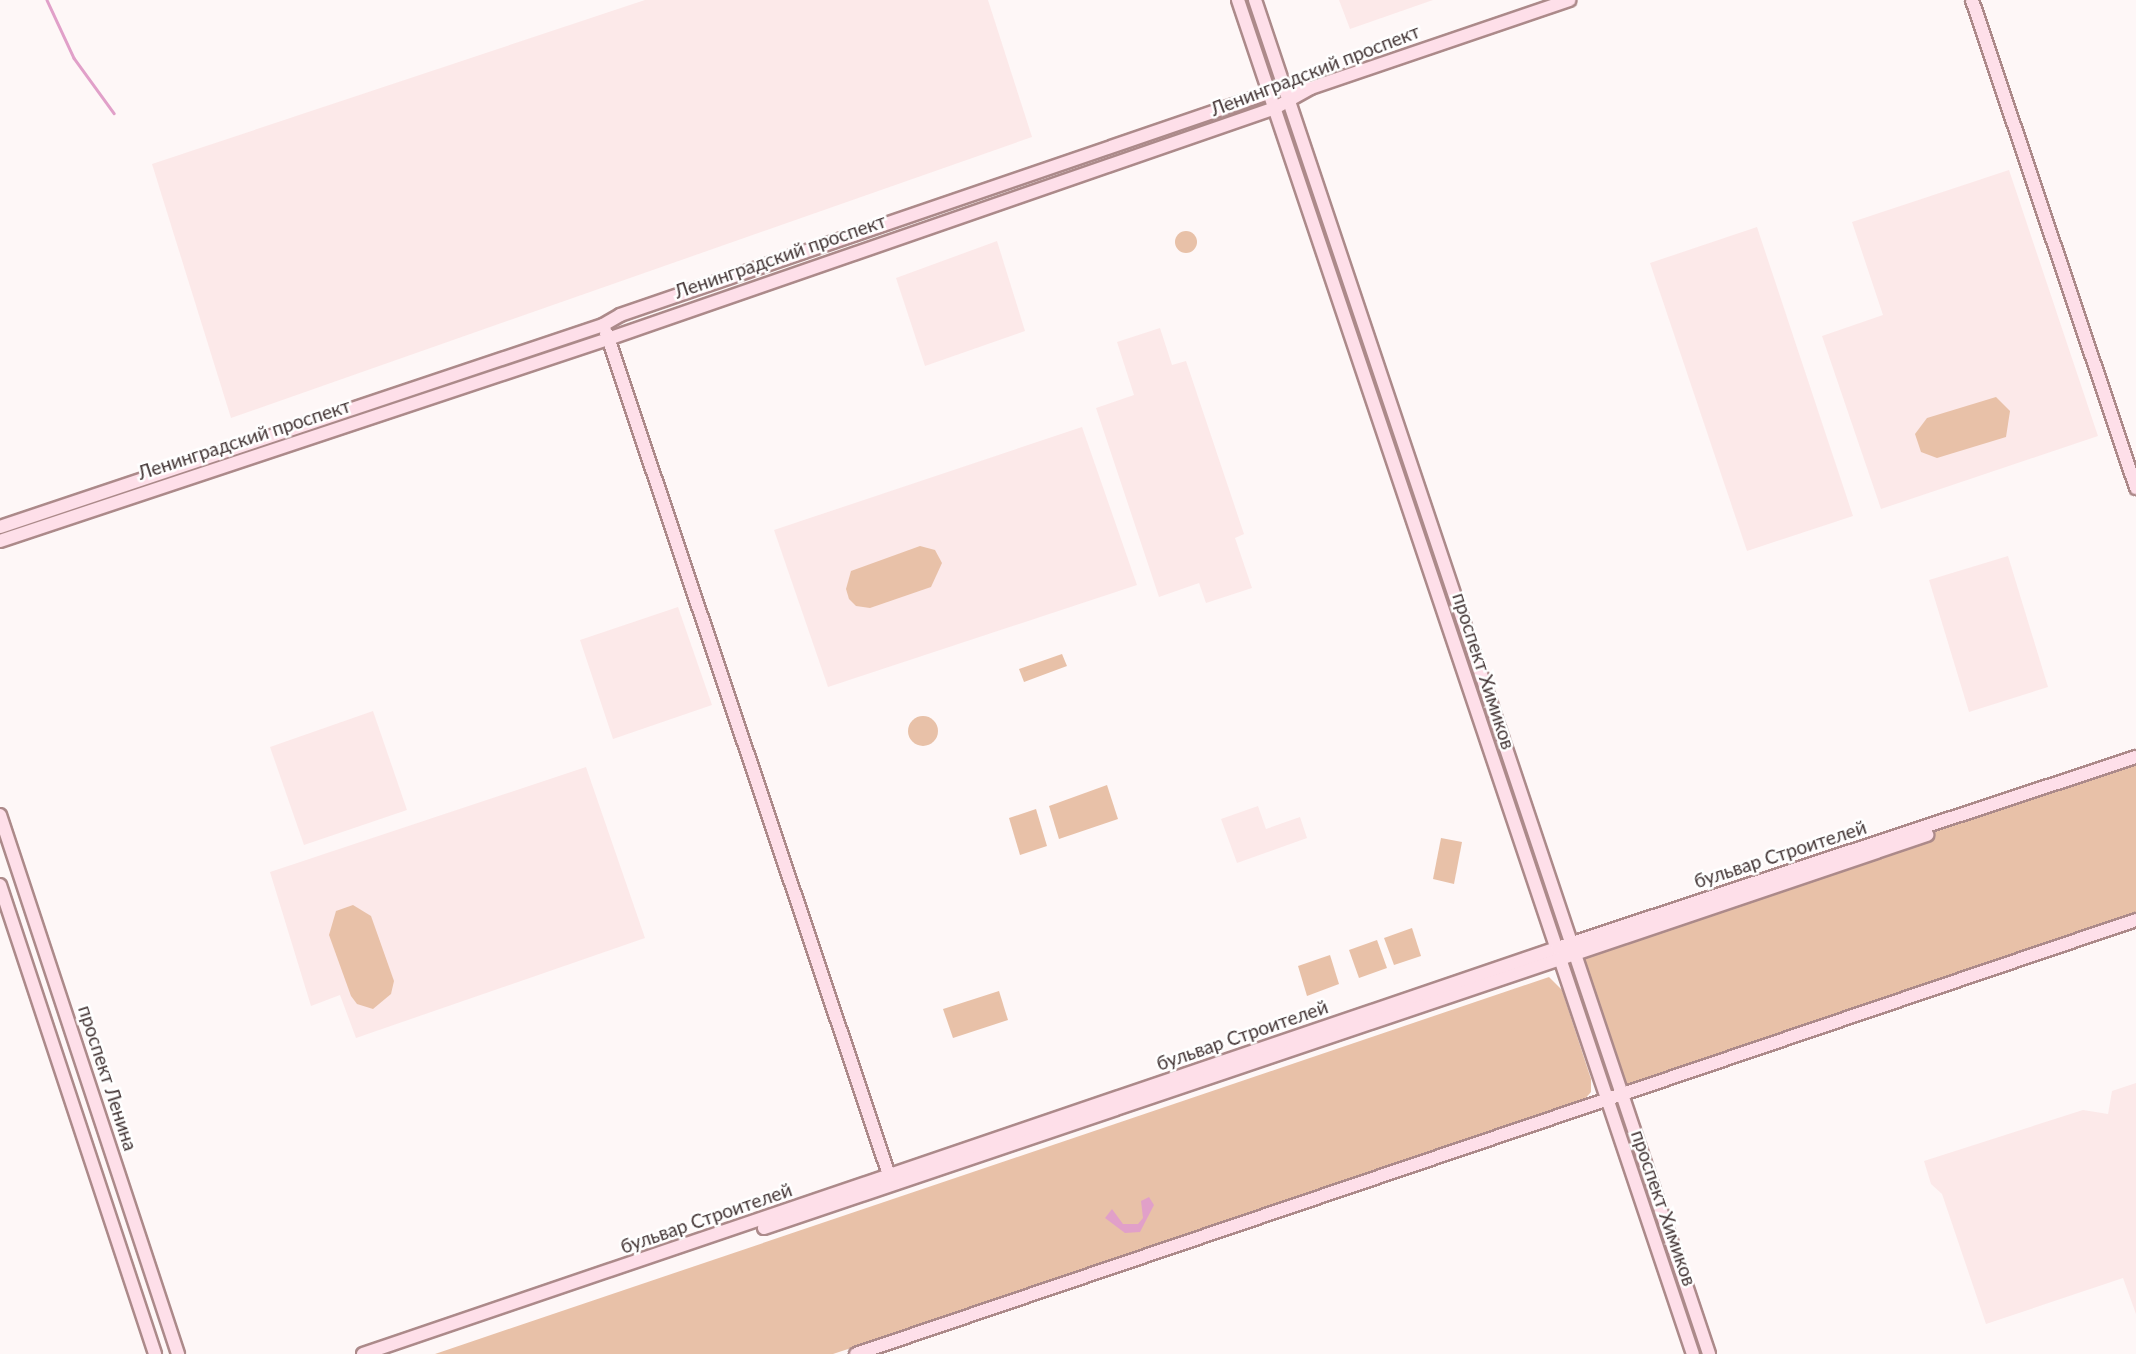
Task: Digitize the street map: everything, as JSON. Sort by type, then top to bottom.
[{"type":"main road","name":"проспект Химиков","points":[[1238,0],[1693,1354]]},
{"type":"main road","name":"проспект Химиков","points":[[1255,0],[1709,1354]]},
{"type":"main road","name":"Ленинградский проспект","points":[[0,541],[608,339],[1275,108],[1311,88],[1569,0]]},
{"type":"main road","points":[[1972,0],[2136,488]]},
{"type":"main road","name":"Ленинградский проспект","points":[[0,527],[603,325],[620,315],[1270,92],[1283,88],[1311,88]]},
{"type":"main road","points":[[603,325],[891,1180]]},
{"type":"main road","name":"бульвар Строителей","points":[[389,1354],[891,1180],[2136,757]]},
{"type":"main road","name":"бульвар Строителей","points":[[1572,949],[2136,764]]},
{"type":"main road","name":"проспект Ленина","points":[[0,815],[178,1354]]},
{"type":"main road","points":[[0,885],[155,1354]]},
{"type":"main road","points":[[856,1354],[2136,920]]},
{"type":"main road","name":"бульвар Строителей","points":[[363,1354],[891,1180]]},
{"type":"shaded area","points":[[645,0],[988,0],[1032,137],[231,418],[152,164]]},
{"type":"shaded area","points":[[1339,0],[1433,0],[1350,29]]},
{"type":"shaded area","points":[[2009,170],[2098,436],[1881,509],[1822,336],[1883,315],[1852,222]]},
{"type":"shaded area","points":[[1757,227],[1853,516],[1747,551],[1650,263]]},
{"type":"shaded area","points":[[1186,231],[1196,238],[1197,242],[1190,252],[1186,253],[1176,246],[1175,242],[1182,232]]},
{"type":"shaded area","points":[[997,241],[1025,331],[925,366],[896,278]]},
{"type":"shaded area","points":[[1160,328],[1172,365],[1186,361],[1244,534],[1235,538],[1252,588],[1206,603],[1199,583],[1159,597],[1096,408],[1134,395],[1117,342]]},
{"type":"shaded area","points":[[1996,397],[2010,411],[2006,437],[1937,458],[1921,452],[1915,434],[1927,418]]},
{"type":"shaded area","points":[[1082,427],[1137,585],[828,687],[774,530]]},
{"type":"shaded area","points":[[920,546],[935,550],[942,563],[931,587],[870,608],[856,606],[849,599],[846,589],[851,571]]},
{"type":"shaded area","points":[[2008,556],[2048,687],[1969,712],[1929,580]]},
{"type":"shaded area","points":[[678,607],[712,705],[613,739],[580,640]]},
{"type":"shaded area","points":[[1062,654],[1067,666],[1024,682],[1019,669]]},
{"type":"shaded area","points":[[373,711],[407,810],[304,845],[270,747]]},
{"type":"shaded area","points":[[923,716],[929,717],[937,725],[937,737],[929,745],[923,746],[917,745],[909,737],[908,731],[909,725],[917,717]]},
{"type":"shaded area","points":[[2136,764],[2136,920],[1621,1096],[1574,954]]},
{"type":"shaded area","points":[[586,767],[645,938],[356,1038],[340,995],[311,1006],[270,872]]},
{"type":"shaded area","points":[[1107,785],[1118,819],[1059,839],[1049,806]]},
{"type":"shaded area","points":[[1258,806],[1266,829],[1300,817],[1307,838],[1237,863],[1221,819]]},
{"type":"shaded area","points":[[1036,809],[1047,846],[1020,855],[1009,818]]},
{"type":"shaded area","points":[[1441,838],[1462,842],[1454,884],[1433,879]]},
{"type":"shaded area","points":[[353,905],[371,916],[394,981],[391,994],[373,1009],[357,1004],[351,996],[329,935],[336,911]]},
{"type":"shaded area","points":[[1412,928],[1421,956],[1394,965],[1384,938]]},
{"type":"shaded area","points":[[1377,940],[1387,968],[1359,978],[1349,950]]},
{"type":"shaded area","points":[[1330,955],[1339,984],[1307,996],[1298,966]]},
{"type":"shaded area","points":[[1549,977],[1562,990],[1591,1079],[1591,1092],[1583,1101],[1188,1236],[833,1354],[435,1354]]},
{"type":"shaded area","points":[[999,991],[1008,1020],[953,1038],[943,1009]]},
{"type":"shaded area","points":[[2136,1083],[2136,1314],[2123,1278],[1986,1324],[1942,1194],[1931,1184],[1924,1161],[2083,1110],[2108,1114],[2112,1091]]},
{"type":"shaded area","points":[[1149,1197],[1154,1205],[1140,1232],[1125,1233],[1105,1218],[1112,1209],[1123,1224],[1138,1224],[1143,1218],[1141,1201]]},
{"type":"waterway","points":[[47,0],[74,58],[114,113]]}]
